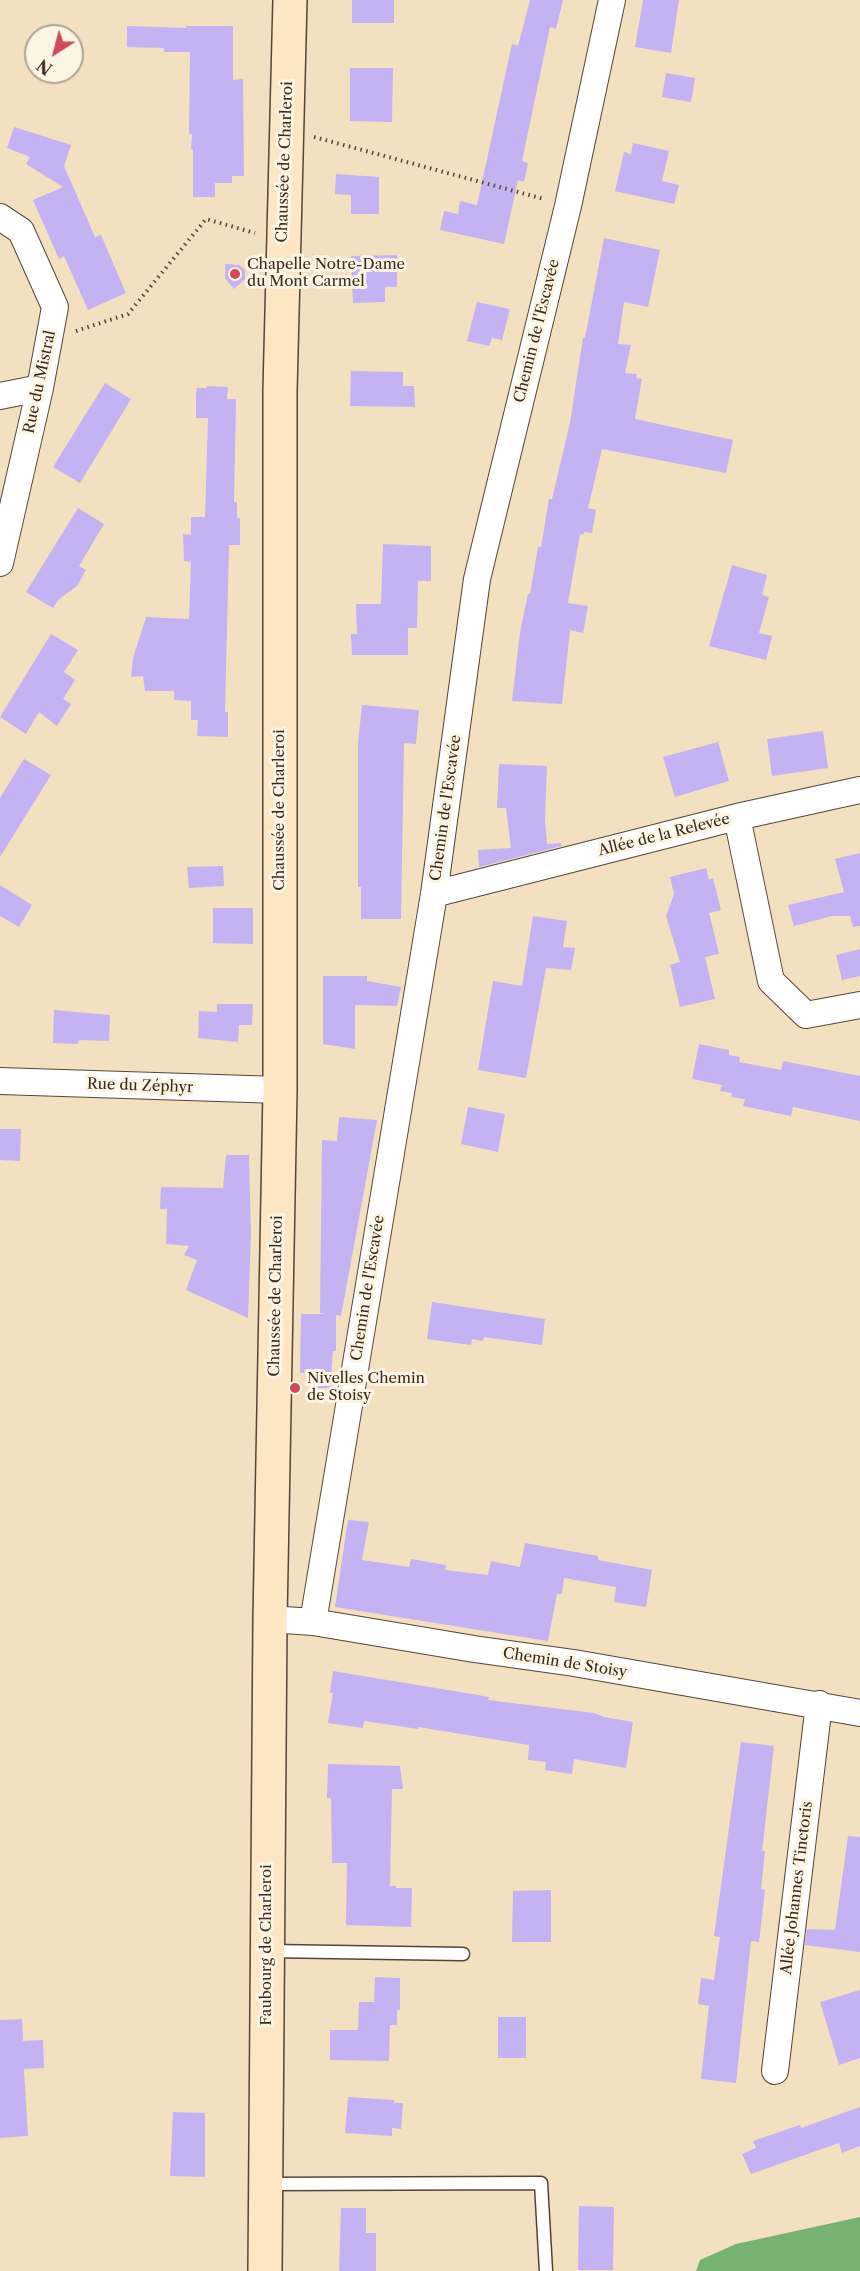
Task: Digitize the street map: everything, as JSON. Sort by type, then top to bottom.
[{"type":"main road","name":"Chaussée de Charleroi","points":[[270,1619],[280,1090],[280,391],[282,237],[290,0]]},
{"type":"main road","name":"Faubourg de Charleroi","points":[[265,2271],[270,1619]]},
{"type":"street","name":"Chemin de l'Escavée","points":[[313,1623],[434,894],[477,579],[568,206],[612,0]]},
{"type":"street","name":"Rue du Mistral","points":[[0,217],[21,231],[55,307],[40,388],[0,562]]},
{"type":"street","points":[[0,396],[40,388]]},
{"type":"street","points":[[737,817],[860,790]]},
{"type":"street","name":"Allée de la Relevée","points":[[434,894],[737,817],[771,981],[806,1015],[860,1005]]},
{"type":"street","name":"Rue du Zéphyr","points":[[0,1081],[280,1090]]},
{"type":"street","name":"Chemin de Stoisy","points":[[270,1619],[313,1623],[574,1663],[819,1704],[860,1713]]},
{"type":"street","name":"Allée Johannes Tinctoris","points":[[775,2071],[819,1704]]},
{"type":"lane","points":[[267,1951],[463,1953]]},
{"type":"lane","points":[[266,2184],[541,2183],[546,2271]]},
{"type":"path","points":[[287,130],[568,206]]},
{"type":"path","points":[[50,339],[128,314],[206,219],[252,232],[282,237]]},
{"type":"green space","points":[[860,2217],[860,2271],[696,2271],[700,2260],[736,2244]]},
{"type":"building","points":[[352,0],[394,0],[394,23],[352,23]]},
{"type":"building","points":[[530,0],[563,0],[556,29],[550,27],[522,161],[528,163],[524,182],[518,180],[504,244],[440,230],[444,211],[458,214],[460,201],[477,205],[512,44],[518,46]]},
{"type":"building","points":[[643,0],[679,0],[671,53],[635,47]]},
{"type":"building","points":[[127,26],[186,28],[186,26],[233,26],[233,80],[243,79],[244,176],[232,176],[232,183],[215,183],[215,197],[193,197],[193,149],[191,149],[192,134],[189,134],[190,52],[164,52],[164,48],[127,47]]},
{"type":"building","points":[[350,68],[393,68],[392,122],[350,121]]},
{"type":"building","points":[[666,73],[695,78],[691,102],[662,97]]},
{"type":"building","points":[[14,127],[71,145],[64,166],[95,237],[101,235],[126,293],[88,310],[64,256],[59,259],[33,200],[63,187],[26,164],[30,157],[7,148]]},
{"type":"building","points":[[633,143],[669,151],[662,181],[679,185],[674,204],[615,191],[624,152],[631,154]]},
{"type":"building","points":[[336,174],[379,177],[379,214],[351,214],[351,195],[335,194]]},
{"type":"building","points":[[604,238],[660,250],[648,307],[624,302],[618,344],[631,345],[625,373],[637,374],[636,378],[642,379],[635,419],[733,440],[726,473],[602,449],[588,508],[596,510],[592,533],[580,534],[568,603],[588,606],[583,633],[570,630],[562,704],[512,701],[520,632],[528,594],[530,594],[538,547],[541,547],[549,499],[552,499],[570,423],[583,338],[585,338]]},
{"type":"building","points":[[397,255],[397,287],[385,287],[385,302],[353,303],[351,256]]},
{"type":"building","name":"Chapelle Notre-Dame du Mont Carmel","points":[[225,264],[239,265],[245,270],[245,279],[234,289],[225,278]]},
{"type":"building","points":[[477,302],[510,309],[502,340],[492,338],[489,346],[467,341]]},
{"type":"building","points":[[351,371],[403,372],[403,386],[414,386],[415,407],[350,406]]},
{"type":"building","points":[[105,383],[131,399],[80,483],[53,467]]},
{"type":"building","points":[[207,386],[228,387],[227,399],[236,399],[234,502],[237,502],[237,518],[240,518],[240,545],[229,545],[225,712],[228,712],[228,737],[197,736],[198,720],[191,720],[191,701],[174,700],[174,691],[145,691],[143,676],[131,677],[133,658],[146,617],[189,619],[191,562],[184,561],[183,534],[191,535],[191,517],[205,517],[208,418],[196,418],[196,394],[197,388],[207,388]]},
{"type":"building","points":[[78,508],[104,524],[79,566],[86,570],[77,586],[59,599],[53,608],[26,592]]},
{"type":"building","points":[[383,544],[431,546],[431,581],[418,581],[417,628],[408,628],[408,655],[352,655],[351,634],[357,634],[356,604],[381,604]]},
{"type":"building","points":[[732,565],[767,575],[762,595],[769,597],[759,633],[772,636],[766,660],[709,646]]},
{"type":"building","points":[[51,634],[78,650],[64,672],[75,680],[63,699],[71,704],[57,726],[39,712],[26,734],[0,717]]},
{"type":"building","points":[[362,705],[419,710],[416,744],[404,743],[401,919],[361,919],[361,887],[358,887],[358,743]]},
{"type":"building","points":[[823,731],[828,768],[772,776],[767,739]]},
{"type":"building","points":[[718,742],[729,781],[675,797],[663,757]]},
{"type":"building","points":[[24,759],[51,775],[0,857],[0,798]]},
{"type":"building","points":[[499,764],[547,766],[545,819],[547,844],[561,843],[562,846],[479,867],[478,850],[511,848],[506,808],[497,808]]},
{"type":"building","points":[[860,853],[860,926],[853,927],[850,916],[832,916],[794,926],[788,905],[844,892],[835,859]]},
{"type":"building","points":[[223,866],[224,886],[189,888],[187,867]]},
{"type":"building","points":[[706,868],[709,880],[713,878],[721,910],[709,913],[719,954],[705,957],[715,999],[680,1007],[670,965],[680,962],[666,916],[674,894],[670,877]]},
{"type":"building","points":[[0,885],[32,905],[19,927],[0,916]]},
{"type":"building","points":[[213,908],[253,908],[253,944],[213,943]]},
{"type":"building","points":[[533,916],[567,921],[563,947],[575,948],[571,970],[546,968],[526,1078],[478,1070],[493,981],[522,986]]},
{"type":"building","points":[[860,949],[860,976],[842,980],[836,955]]},
{"type":"building","points":[[323,976],[367,976],[367,981],[401,987],[397,1006],[355,1005],[355,1049],[323,1044]]},
{"type":"building","points":[[217,1004],[253,1004],[252,1025],[239,1025],[238,1042],[198,1038],[199,1011],[217,1012]]},
{"type":"building","points":[[54,1010],[110,1015],[109,1041],[79,1040],[78,1044],[53,1043]]},
{"type":"building","points":[[699,1044],[729,1050],[729,1055],[740,1057],[739,1062],[781,1070],[783,1061],[860,1076],[860,1121],[793,1107],[791,1116],[743,1106],[745,1099],[731,1097],[732,1093],[720,1091],[722,1085],[692,1079]]},
{"type":"building","points":[[468,1107],[505,1114],[498,1152],[461,1144]]},
{"type":"building","points":[[339,1117],[377,1120],[341,1316],[336,1315],[336,1351],[333,1351],[330,1388],[310,1388],[311,1373],[300,1373],[301,1314],[326,1314],[320,1313],[322,1140],[337,1141]]},
{"type":"building","points":[[0,1129],[21,1129],[20,1161],[0,1160]]},
{"type":"building","points":[[226,1155],[249,1155],[251,1234],[248,1318],[186,1290],[197,1260],[184,1255],[189,1246],[166,1244],[167,1209],[160,1209],[161,1187],[223,1188]]},
{"type":"building","points":[[432,1302],[545,1319],[542,1345],[484,1337],[483,1341],[472,1339],[471,1345],[427,1339]]},
{"type":"building","points":[[348,1520],[369,1522],[362,1560],[409,1567],[411,1559],[446,1565],[445,1570],[488,1575],[491,1561],[520,1567],[525,1543],[598,1556],[598,1560],[652,1570],[646,1607],[614,1602],[616,1587],[564,1578],[562,1594],[557,1594],[548,1641],[335,1607]]},
{"type":"building","points":[[333,1671],[489,1697],[488,1700],[594,1713],[633,1722],[626,1768],[574,1759],[572,1774],[545,1770],[546,1762],[528,1760],[529,1745],[418,1727],[418,1729],[364,1721],[363,1728],[328,1723],[333,1693],[330,1693]]},
{"type":"building","points":[[741,1742],[774,1746],[762,1851],[765,1851],[761,1889],[765,1890],[759,1942],[751,1941],[736,2083],[701,2079],[709,2006],[698,2004],[701,1978],[714,1980],[720,1937],[714,1936]]},
{"type":"building","points":[[328,1764],[400,1766],[403,1789],[392,1789],[390,1886],[412,1888],[411,1927],[346,1925],[347,1863],[332,1863],[331,1798],[327,1798]]},
{"type":"building","points":[[848,1836],[860,1837],[860,1952],[805,1945],[807,1929],[835,1930]]},
{"type":"building","points":[[551,1890],[551,1942],[512,1942],[513,1891]]},
{"type":"building","points":[[375,1977],[400,1978],[400,2010],[397,2010],[397,2025],[390,2025],[389,2061],[330,2060],[330,2030],[358,2030],[359,2002],[374,2002]]},
{"type":"building","points":[[860,1990],[860,2058],[839,2065],[820,2002]]},
{"type":"building","points":[[498,2017],[526,2017],[526,2058],[498,2058]]},
{"type":"building","points":[[22,2019],[23,2041],[43,2040],[44,2068],[24,2069],[28,2136],[0,2138],[0,2020]]},
{"type":"building","points":[[348,2097],[394,2100],[394,2103],[403,2103],[401,2129],[392,2128],[392,2136],[345,2133]]},
{"type":"building","points":[[860,2107],[860,2146],[842,2153],[839,2143],[751,2174],[742,2154],[756,2148],[753,2141],[800,2125],[801,2128]]},
{"type":"building","points":[[173,2112],[205,2113],[205,2177],[170,2176]]},
{"type":"building","points":[[579,2206],[614,2207],[613,2270],[578,2270]]},
{"type":"building","points":[[341,2208],[366,2208],[366,2233],[376,2233],[376,2271],[339,2271]]},
{"type":"place","name":"Chapelle Notre-Dame du Mont Carmel","points":[[235,274]]},
{"type":"place","name":"Nivelles Chemin de Stoisy","points":[[295,1388]]}]
